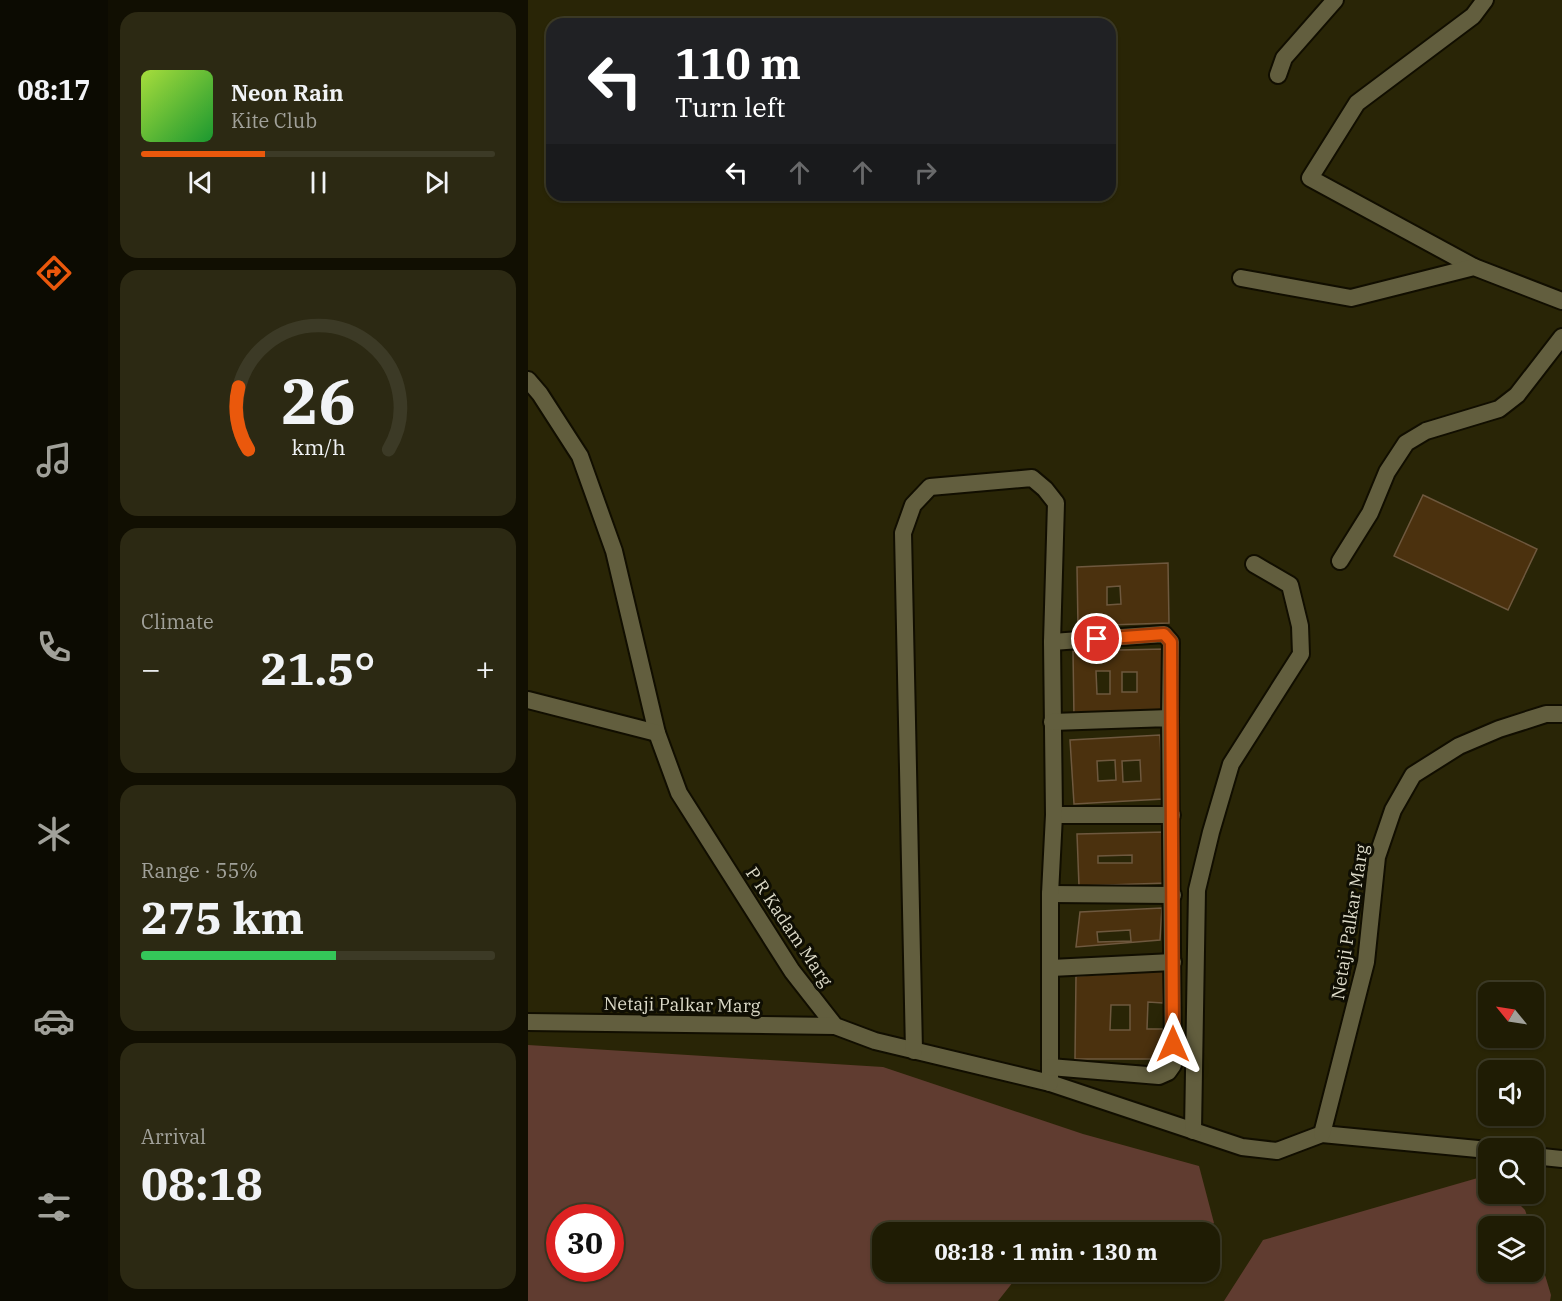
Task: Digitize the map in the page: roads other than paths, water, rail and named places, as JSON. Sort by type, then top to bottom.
[{"type":"street","points":[[1278,75],[1284,58],[1335,0]]},
{"type":"street","points":[[1485,0],[1473,16],[1357,103],[1310,178],[1474,267],[1562,300]]},
{"type":"street","points":[[1241,278],[1351,297],[1474,267]]},
{"type":"street","points":[[1340,561],[1370,513],[1387,472],[1406,443],[1426,431],[1499,409],[1517,395],[1562,337]]},
{"type":"street","name":"P R Kadam Marg","points":[[528,380],[540,394],[584,467],[614,551],[657,733],[679,793],[792,971],[835,1026]]},
{"type":"street","points":[[914,1051],[903,533],[913,505],[930,487],[1032,478],[1056,503],[1052,642],[1054,815],[1050,894],[1050,1075]]},
{"type":"street","points":[[1193,1131],[1197,890],[1231,764],[1301,654],[1300,626],[1290,585],[1254,564]]},
{"type":"street","points":[[835,1026],[875,1041],[914,1051],[1050,1075],[1159,1076],[1168,1072],[1173,1065],[1171,642],[1164,634],[1052,642]]},
{"type":"street","points":[[528,700],[657,733]]},
{"type":"street","name":"Netaji Palkar Marg","points":[[1322,1134],[1366,962],[1377,857],[1393,810],[1413,775],[1459,746],[1499,729],[1546,714],[1562,714]]},
{"type":"street","points":[[1052,722],[1170,718]]},
{"type":"street","points":[[1054,815],[1172,815]]},
{"type":"street","points":[[1050,894],[1173,895]]},
{"type":"street","points":[[1051,968],[1173,962]]},
{"type":"street","name":"Netaji Palkar Marg","points":[[528,1022],[835,1026]]},
{"type":"street","points":[[1050,1075],[1193,1131],[1242,1147],[1277,1151],[1322,1134],[1478,1149]]},
{"type":"street","points":[[1544,1157],[1562,1159]]}]
